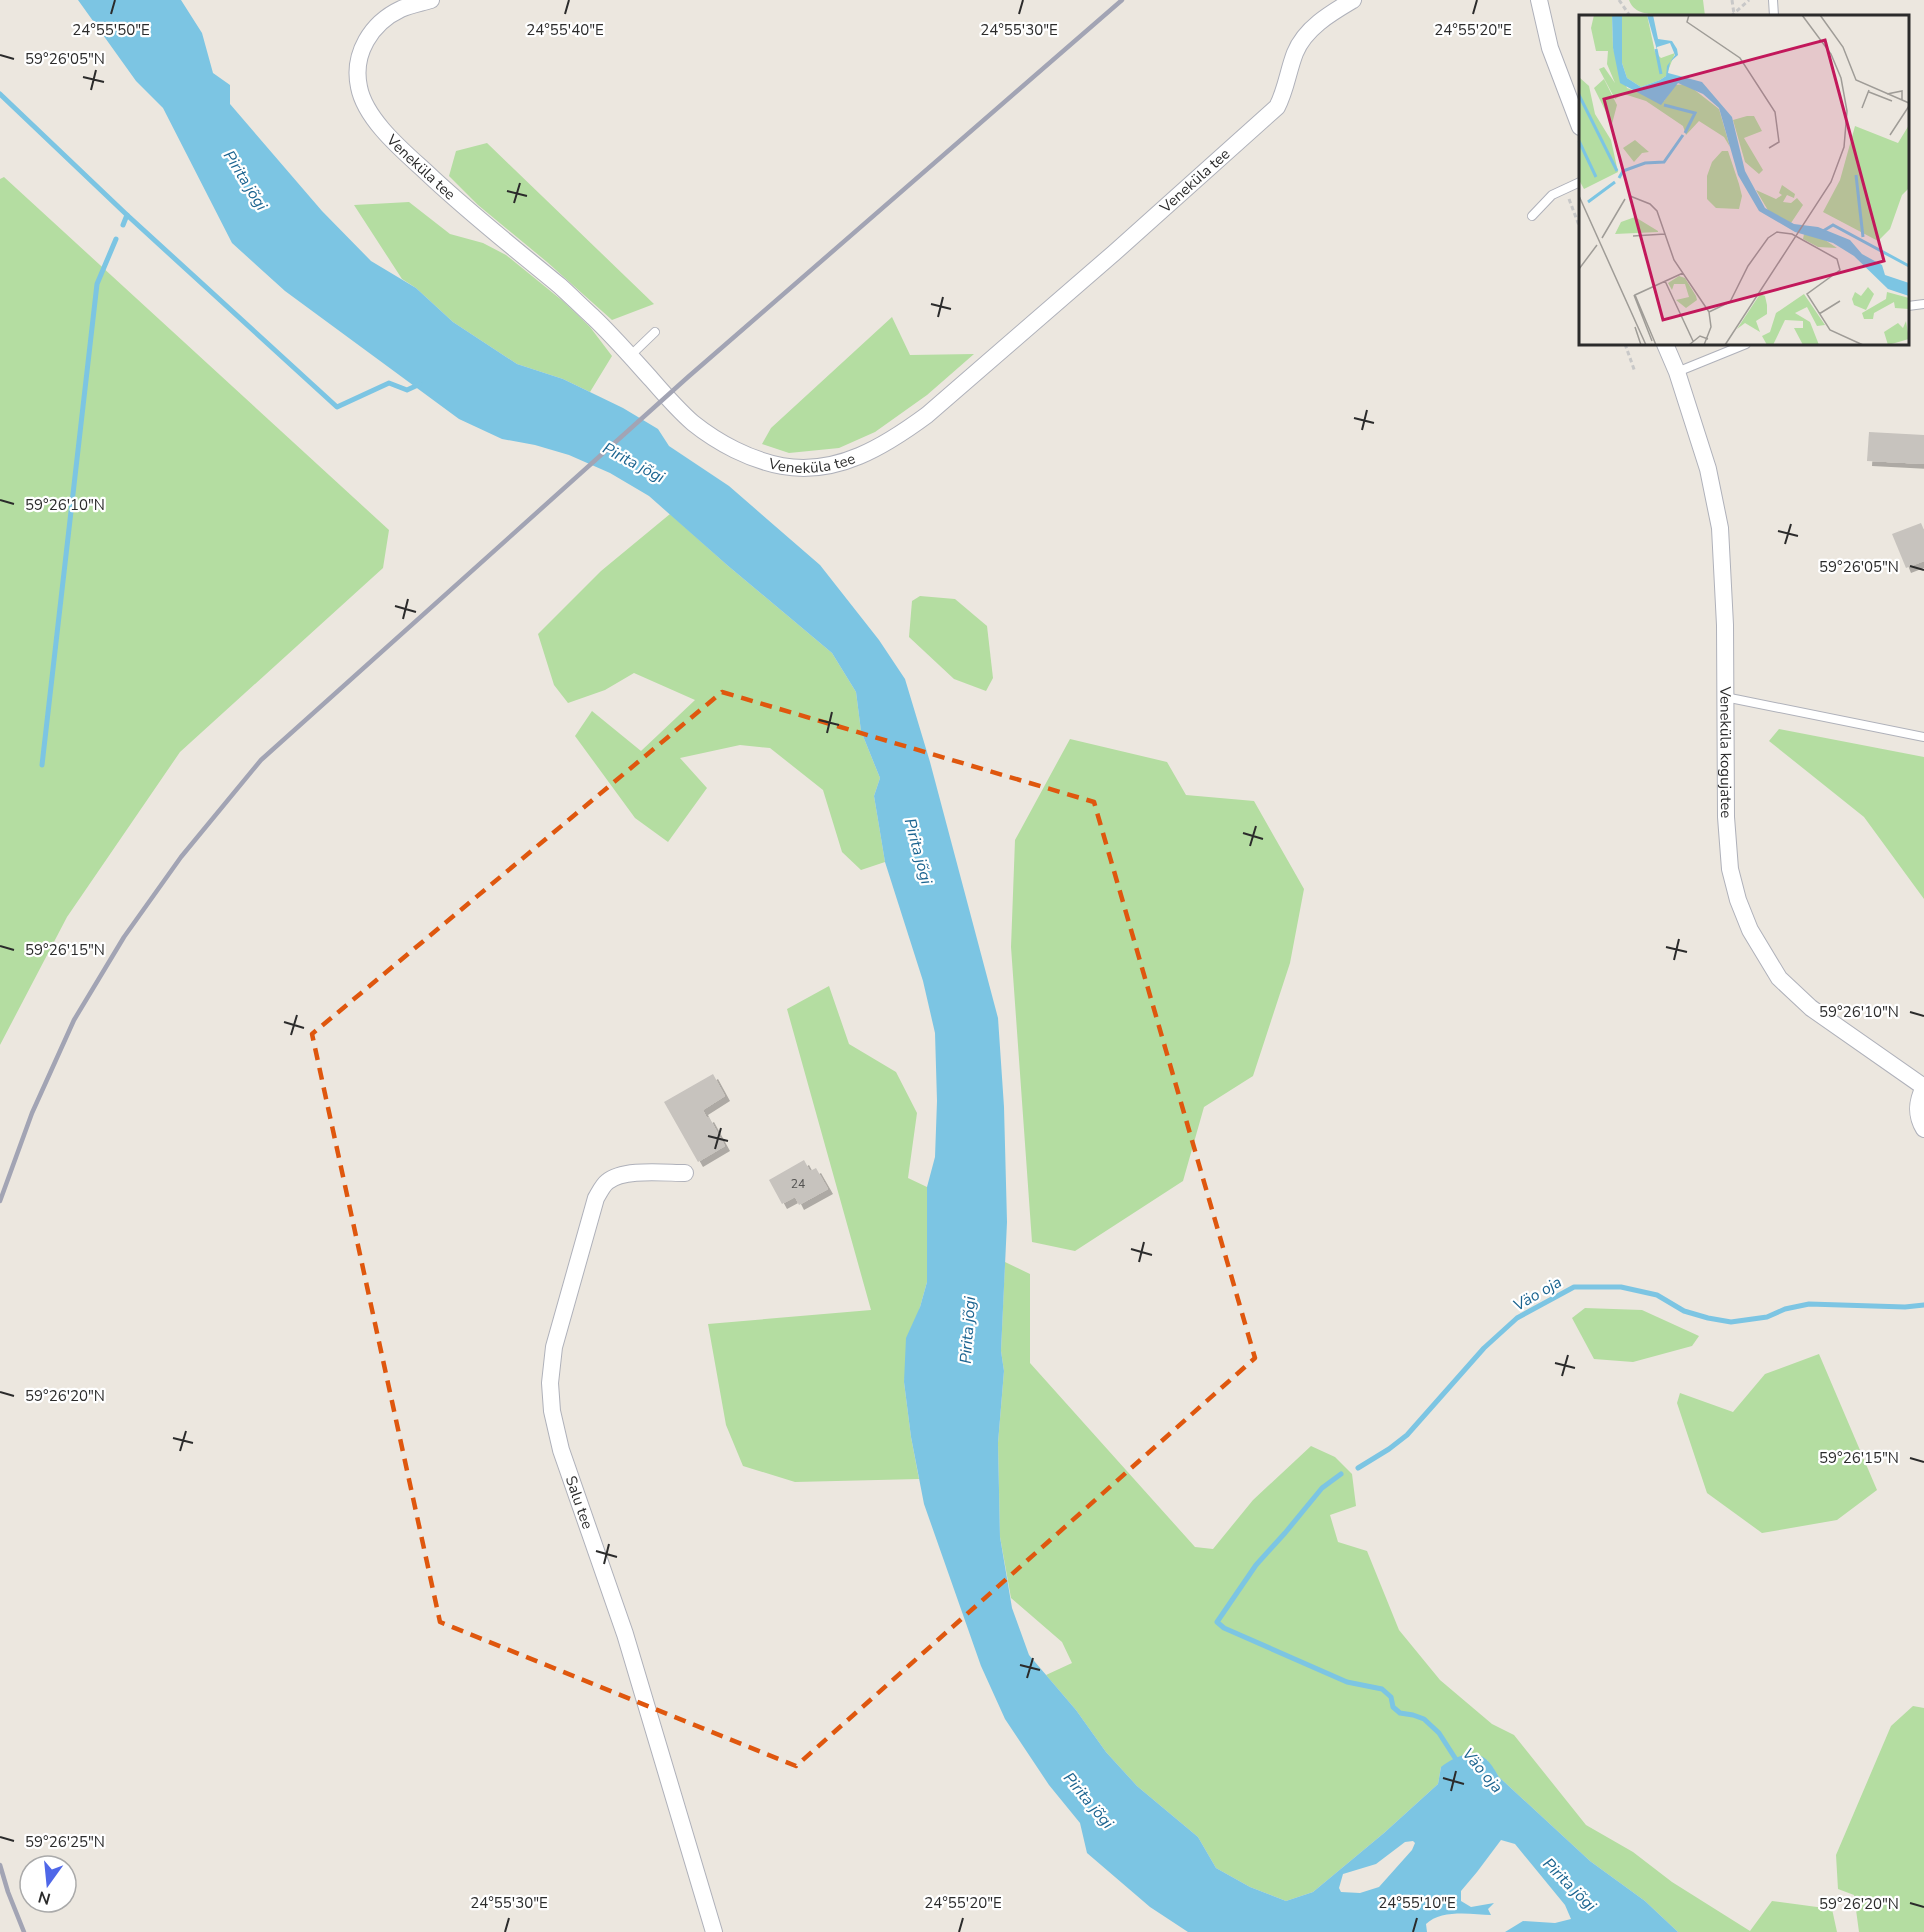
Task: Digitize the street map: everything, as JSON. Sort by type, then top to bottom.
[{"type":"street","name":"Veneküla tee","points":[[431,0],[401,9],[381,21],[369,35],[360,52],[357,68],[358,86],[362,100],[378,124],[457,201],[562,288],[613,337],[693,423],[720,442],[750,457],[782,466],[808,469],[834,465],[860,457],[895,439],[927,415],[1264,120],[1277,107],[1284,95],[1295,53],[1302,40],[1313,27],[1353,0]]},
{"type":"street","points":[[1539,0],[1550,48],[1579,122]]},
{"type":"street","name":"Veneküla kogujatee","points":[[1665,345],[1677,372],[1708,469],[1720,528],[1725,625],[1726,817],[1730,869],[1738,900],[1750,930],[1779,978],[1811,1008],[1924,1087]]},
{"type":"street","points":[[1924,1087],[1917,1110],[1924,1129]]},
{"type":"street","name":"Salu tee","points":[[685,1173],[644,1172],[622,1176],[608,1181],[596,1198],[554,1347],[550,1383],[552,1411],[561,1450],[625,1634],[714,1932]]},
{"type":"lane","points":[[1773,0],[1774,15]]},
{"type":"lane","points":[[1532,216],[1552,195],[1579,183]]},
{"type":"lane","points":[[1909,306],[1924,304]]},
{"type":"lane","points":[[630,356],[655,332]]},
{"type":"lane","points":[[1677,372],[1744,345]]},
{"type":"lane","points":[[1725,697],[1924,737]]},
{"type":"path","points":[[1619,0],[1629,15]]},
{"type":"path","points":[[1732,0],[1733,15]]},
{"type":"path","points":[[1733,15],[1749,0]]},
{"type":"path","points":[[1565,189],[1579,223]]},
{"type":"path","points":[[1624,345],[1635,372]]},
{"type":"highlighted area","points":[[722,692],[1094,802],[1255,1358],[796,1766],[440,1622],[312,1034]]},
{"type":"green space","points":[[1629,0],[1703,0],[1705,15],[1643,13],[1632,6]]},
{"type":"green space","points":[[487,143],[654,304],[612,320],[478,205],[449,176],[456,151]]},
{"type":"green space","points":[[4,177],[389,530],[383,568],[180,752],[67,917],[0,1045],[0,179]]},
{"type":"green space","points":[[409,202],[450,234],[483,243],[506,255],[564,302],[590,327],[612,356],[590,392],[563,379],[517,364],[453,322],[416,288],[402,279],[354,205]]},
{"type":"green space","points":[[892,317],[910,355],[974,354],[927,395],[875,432],[839,448],[789,453],[762,444],[771,428]]},
{"type":"green space","points":[[670,514],[832,653],[856,692],[861,731],[880,778],[874,796],[885,862],[861,870],[842,852],[823,790],[770,748],[740,745],[680,758],[707,788],[668,842],[635,818],[575,736],[592,711],[641,751],[695,700],[634,673],[605,690],[568,703],[554,685],[538,634],[601,571]]},
{"type":"green space","points":[[920,596],[955,599],[987,626],[993,678],[986,691],[954,679],[909,637],[912,601]]},
{"type":"green space","points":[[1779,729],[1924,757],[1924,899],[1864,817],[1769,741]]},
{"type":"green space","points":[[1070,739],[1167,762],[1186,795],[1254,801],[1304,889],[1290,963],[1253,1076],[1204,1107],[1183,1181],[1075,1251],[1032,1242],[1011,947],[1015,840]]},
{"type":"green space","points":[[829,986],[849,1044],[896,1072],[917,1113],[908,1178],[927,1187],[927,1282],[904,1382],[919,1479],[795,1482],[743,1466],[726,1425],[708,1324],[871,1310],[787,1009]]},
{"type":"green space","points":[[1005,1262],[1030,1274],[1030,1363],[1195,1547],[1213,1549],[1253,1500],[1311,1446],[1335,1457],[1352,1474],[1356,1506],[1330,1515],[1338,1542],[1367,1551],[1399,1630],[1440,1680],[1492,1724],[1514,1735],[1586,1825],[1633,1852],[1672,1882],[1750,1931],[1772,1901],[1832,1909],[1837,1932],[1678,1932],[1645,1901],[1590,1861],[1499,1777],[1487,1760],[1441,1767],[1438,1784],[1313,1892],[1286,1901],[1250,1887],[1216,1868],[1198,1837],[1137,1786],[1106,1752],[1076,1710],[1046,1675],[1072,1663],[1062,1642],[1011,1598],[1000,1537],[998,1443],[1004,1371],[1001,1351]]},
{"type":"green space","points":[[1585,1308],[1642,1310],[1699,1336],[1692,1346],[1633,1362],[1594,1359],[1572,1318]]},
{"type":"green space","points":[[1819,1354],[1877,1490],[1837,1520],[1762,1533],[1707,1493],[1677,1403],[1680,1393],[1733,1412],[1765,1374]]},
{"type":"green space","points":[[1913,1706],[1924,1708],[1924,1932],[1859,1932],[1854,1895],[1838,1889],[1836,1855],[1891,1726]]},
{"type":"water","name":"Pirita jõgi","points":[[78,0],[181,0],[202,33],[213,73],[230,85],[230,104],[322,211],[371,261],[416,288],[453,322],[517,364],[563,379],[623,408],[658,429],[669,446],[729,486],[820,565],[879,640],[905,679],[930,762],[998,1018],[1004,1107],[1007,1222],[1001,1351],[1004,1371],[998,1443],[1000,1537],[1012,1608],[1029,1655],[1076,1710],[1106,1752],[1137,1786],[1198,1837],[1216,1868],[1250,1887],[1286,1901],[1313,1892],[1384,1833],[1438,1784],[1441,1767],[1464,1755],[1477,1755],[1488,1761],[1499,1777],[1590,1861],[1645,1901],[1678,1932],[1505,1932],[1523,1921],[1555,1923],[1571,1919],[1565,1905],[1515,1844],[1501,1840],[1461,1891],[1461,1901],[1471,1907],[1494,1903],[1488,1909],[1491,1915],[1448,1914],[1440,1916],[1426,1924],[1427,1932],[1188,1932],[1150,1907],[1087,1853],[1080,1823],[1049,1785],[1005,1719],[981,1666],[924,1504],[911,1437],[904,1382],[906,1338],[920,1307],[927,1282],[927,1187],[935,1157],[937,1101],[935,1033],[923,981],[885,862],[874,796],[880,778],[861,731],[856,692],[832,653],[649,496],[610,473],[569,455],[535,445],[502,439],[459,419],[285,291],[232,243],[163,108],[136,81]],"holes":[[[1405,1842],[1415,1843],[1412,1850],[1379,1887],[1360,1893],[1341,1892],[1339,1888],[1343,1874],[1376,1864]]]},
{"type":"building","points":[[1869,432],[1924,435],[1924,464],[1867,461]]},
{"type":"building","points":[[1921,523],[1924,530],[1924,561],[1906,568],[1892,534]]},
{"type":"building","points":[[713,1074],[725,1096],[703,1110],[725,1146],[698,1162],[664,1102]]},
{"type":"building","points":[[804,1160],[810,1171],[816,1168],[828,1189],[799,1205],[795,1197],[782,1204],[769,1180]]},
{"type":"waterway","points":[[0,94],[127,215],[337,407],[389,383],[407,390],[420,384]]},
{"type":"waterway","points":[[123,225],[127,215]]},
{"type":"waterway","points":[[42,765],[97,284],[116,239]]},
{"type":"waterway","name":"Väo oja","points":[[1358,1468],[1407,1435],[1484,1348],[1517,1318],[1574,1287],[1621,1287],[1657,1295],[1684,1311],[1731,1322],[1767,1317],[1785,1309],[1809,1304],[1905,1307],[1924,1305]]},
{"type":"waterway","name":"Väo oja","points":[[1341,1474],[1322,1488],[1256,1565],[1217,1622],[1224,1628],[1347,1682],[1382,1689],[1391,1697],[1393,1707],[1400,1713],[1424,1719],[1439,1733],[1457,1761]]},
{"type":"railway","points":[[0,1201],[32,1113],[74,1020],[124,937],[181,857],[261,760],[688,377],[1122,0]]},
{"type":"railway","points":[[0,1865],[24,1932]]}]
